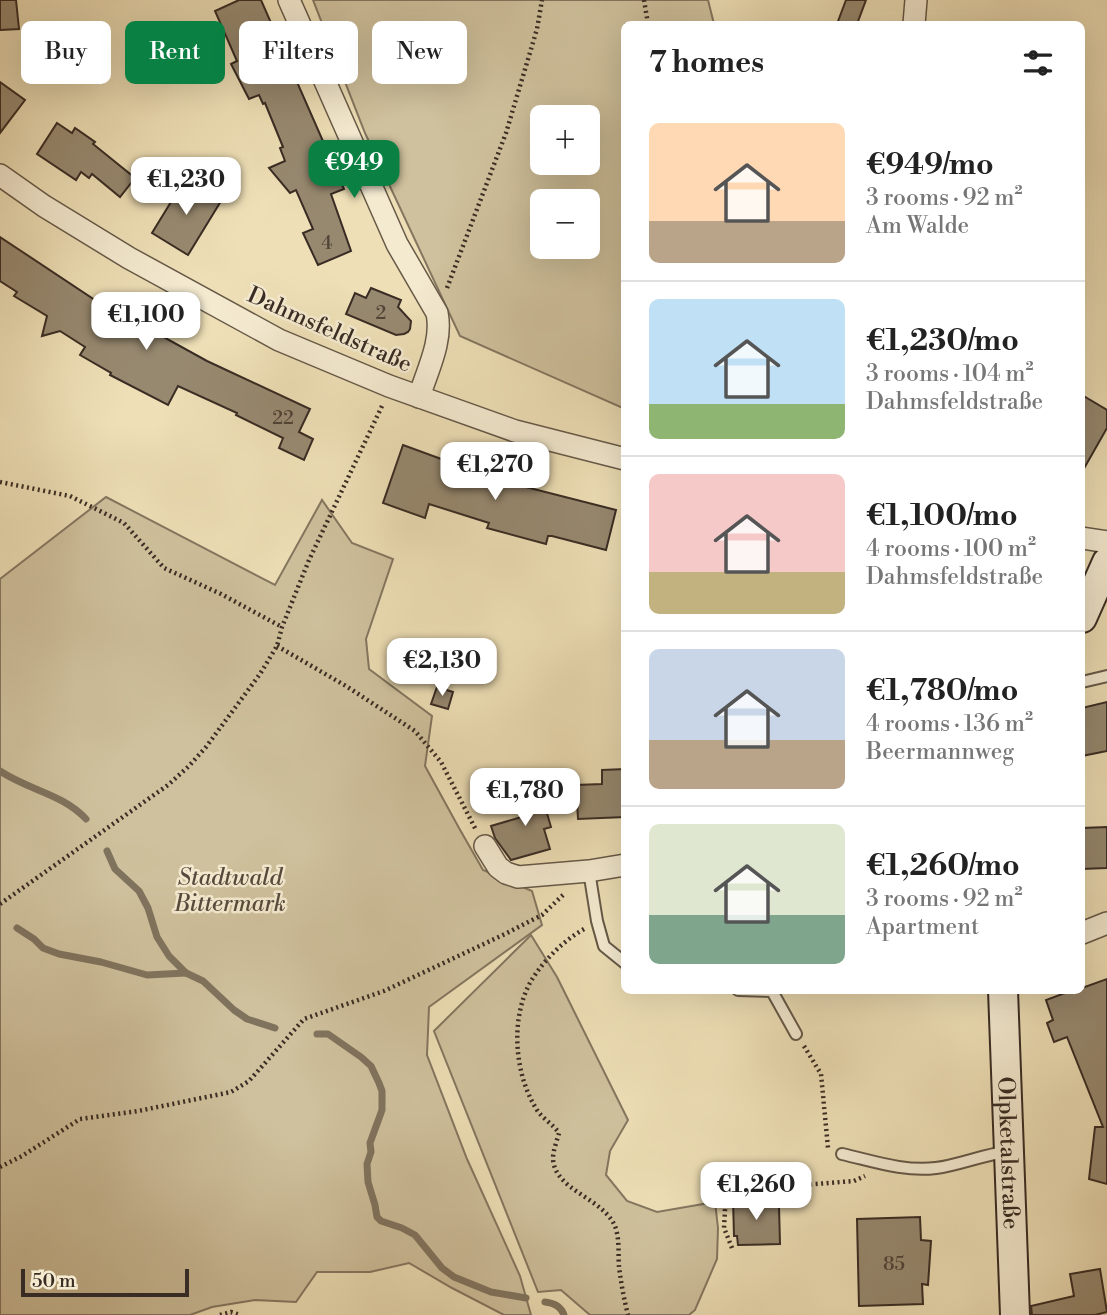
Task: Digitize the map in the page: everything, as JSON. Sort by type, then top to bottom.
[{"type":"street","points":[[289,0],[397,244],[437,313],[440,324],[438,339],[418,397]]},
{"type":"street","points":[[914,21],[916,0]]},
{"type":"street","name":"Dahmsfeldstraße","points":[[0,175],[44,206],[129,258],[279,340],[389,386],[515,431],[621,459]]},
{"type":"street","points":[[1085,538],[1107,542]]},
{"type":"street","points":[[1085,611],[1107,562]]},
{"type":"street","points":[[485,846],[498,867],[518,877],[621,867]]},
{"type":"street","points":[[1085,932],[1107,923]]},
{"type":"street","name":"Olpketalstraße","points":[[1003,994],[1015,1315]]},
{"type":"lane","points":[[1085,681],[1107,676]]},
{"type":"lane","points":[[589,871],[604,946],[621,960]]},
{"type":"lane","points":[[774,994],[798,1037]]},
{"type":"lane","points":[[838,1153],[909,1169],[937,1168],[1009,1152]]},
{"type":"path","points":[[437,313],[506,133],[537,29],[542,0]]},
{"type":"path","points":[[644,0],[648,21]]},
{"type":"path","points":[[0,904],[168,785],[189,766],[234,710],[277,646],[309,560],[389,386]]},
{"type":"path","points":[[0,482],[70,496],[124,523],[163,568],[221,594],[282,627]]},
{"type":"path","points":[[277,646],[346,686],[415,731],[441,762],[485,846]]},
{"type":"path","points":[[0,1167],[80,1119],[138,1111],[231,1092],[248,1081],[304,1018],[384,991],[542,915],[589,871]]},
{"type":"path","points":[[597,921],[558,948],[530,982],[519,1020],[519,1058],[522,1076],[537,1110],[559,1133],[553,1157],[559,1174],[570,1188],[601,1208],[615,1225],[628,1315]]},
{"type":"path","points":[[798,1037],[821,1074],[828,1151],[838,1153]]},
{"type":"path","points":[[732,1248],[724,1228],[726,1191],[854,1181],[867,1175],[880,1163]]},
{"type":"path","points":[[220,1315],[231,1312],[240,1315]]},
{"type":"green space","points":[[313,0],[708,0],[713,21],[621,21],[621,407],[460,336],[365,133],[346,84],[358,84],[358,21],[321,21]]},
{"type":"green space","name":"Stadtwald Bittermark","points":[[106,497],[275,585],[322,500],[352,543],[393,559],[366,639],[369,669],[432,716],[425,766],[483,870],[532,891],[542,925],[429,1007],[427,1055],[467,1159],[520,1276],[531,1315],[504,1315],[409,1263],[370,1272],[317,1272],[296,1302],[255,1300],[212,1307],[190,1315],[0,1315],[0,579]]},
{"type":"green space","points":[[531,935],[557,977],[628,1120],[610,1151],[606,1175],[627,1201],[657,1212],[715,1202],[717,1259],[695,1310],[689,1315],[590,1315],[561,1290],[538,1292],[434,1031]]},
{"type":"building","points":[[0,0],[16,0],[19,29],[0,30]]},
{"type":"building","points":[[239,0],[261,0],[270,21],[239,21],[239,80],[231,64],[237,61],[225,34],[225,21],[219,21],[215,11]]},
{"type":"building","points":[[846,0],[866,0],[858,21],[838,21]]},
{"type":"building","points":[[0,82],[25,100],[0,133]]},
{"type":"building","points":[[241,84],[298,84],[344,189],[331,194],[351,251],[318,265],[303,233],[313,229],[296,190],[290,193],[269,168],[285,161],[280,148],[283,147],[265,103],[263,104],[259,95],[249,99]]},
{"type":"building","points":[[57,123],[72,133],[75,128],[95,142],[93,144],[135,178],[120,197],[92,174],[89,178],[81,172],[76,180],[37,154]]},
{"type":"building","points":[[185,179],[221,201],[188,255],[152,233]]},
{"type":"building","points":[[0,237],[98,302],[99,300],[109,305],[207,361],[310,409],[299,432],[313,439],[304,460],[279,448],[283,438],[236,415],[237,413],[178,386],[168,405],[110,375],[111,373],[80,355],[85,347],[60,331],[42,336],[47,316],[14,296],[17,292],[0,281]]},
{"type":"building","points":[[371,288],[401,300],[398,307],[411,321],[408,332],[396,335],[346,314],[355,293],[366,298]]},
{"type":"building","points":[[1085,397],[1107,410],[1107,428],[1085,467]]},
{"type":"building","points":[[403,445],[518,485],[616,510],[606,550],[552,536],[548,536],[546,544],[487,528],[489,523],[429,504],[425,518],[383,503]]},
{"type":"building","points":[[437,687],[453,692],[448,709],[431,704]]},
{"type":"building","points":[[1107,702],[1107,751],[1085,755],[1085,707]]},
{"type":"building","points":[[621,769],[621,817],[578,819],[576,785],[602,784],[602,770]]},
{"type":"building","points":[[539,786],[551,827],[544,829],[550,849],[511,860],[495,838],[491,826],[525,816],[519,791]]},
{"type":"building","points":[[1107,827],[1107,868],[1085,869],[1085,828]]},
{"type":"building","points":[[1107,979],[1107,1184],[1089,1179],[1095,1127],[1103,1127],[1067,1037],[1054,1042],[1047,1023],[1053,1020],[1046,1000],[1062,994],[1085,994],[1085,987]]},
{"type":"building","points":[[774,1198],[774,1206],[779,1206],[780,1244],[738,1245],[737,1236],[734,1236],[733,1199]]},
{"type":"building","points":[[920,1217],[921,1240],[931,1241],[928,1285],[922,1284],[923,1304],[859,1306],[857,1219]]},
{"type":"building","points":[[1100,1269],[1107,1312],[1095,1315],[1032,1315],[1031,1306],[1074,1296],[1070,1274]]},
{"type":"waterway","points":[[0,771],[67,804],[86,819]]},
{"type":"waterway","points":[[107,851],[115,869],[139,891],[148,908],[157,937],[169,956],[186,973],[203,981],[247,1019],[275,1028]]},
{"type":"waterway","points":[[17,928],[43,948],[59,954],[147,975],[186,973]]},
{"type":"waterway","points":[[317,1034],[328,1034],[361,1057],[371,1066],[382,1091],[382,1110],[370,1143],[371,1152],[367,1164],[368,1182],[377,1217],[415,1235],[442,1268],[454,1277],[491,1292],[526,1298]]},
{"type":"waterway","points":[[545,1302],[557,1306],[564,1315]]}]
